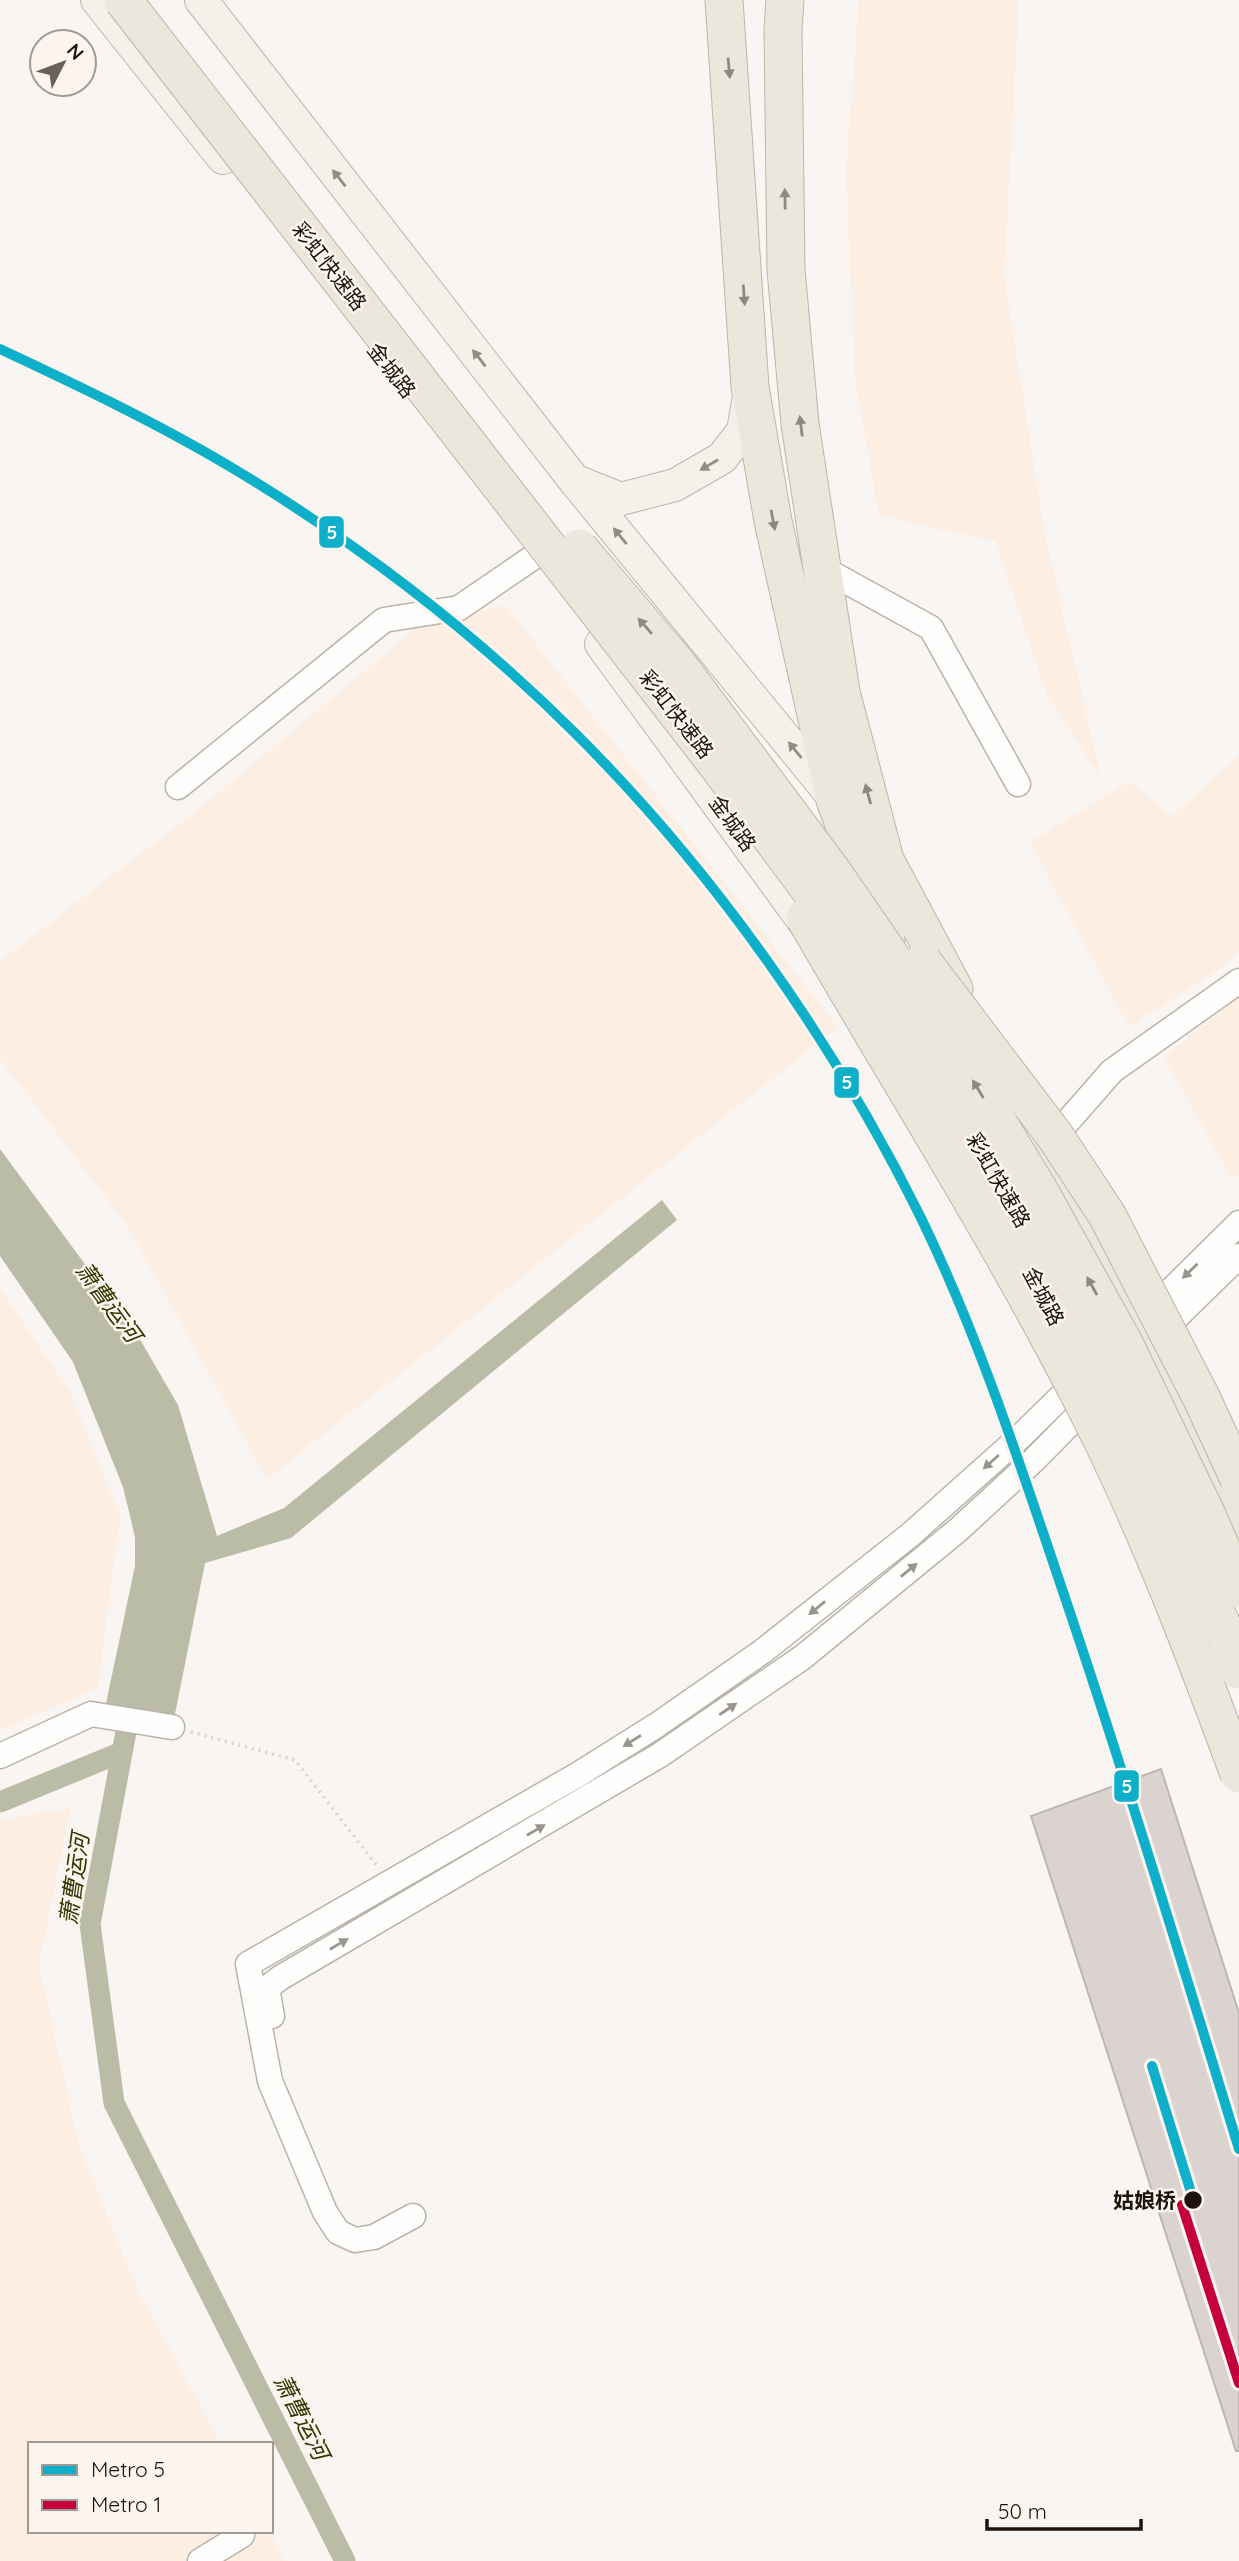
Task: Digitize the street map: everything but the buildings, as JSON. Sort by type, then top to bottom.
[{"type":"highway","name":"彩虹快速路","points":[[123,0],[715,762],[876,979],[987,1154],[1081,1325],[1181,1535],[1226,1634],[1239,1670]]},
{"type":"highway","name":"彩虹快速路","points":[[153,0],[579,549],[679,666],[832,871],[948,1041],[1040,1192],[1125,1345],[1207,1515],[1239,1590]]},
{"type":"highway","points":[[724,0],[750,387],[773,521],[835,800],[955,1130]]},
{"type":"highway","points":[[785,0],[783,30],[786,270],[800,424],[841,692],[885,860],[976,1031],[1147,1329],[1239,1543]]},
{"type":"highway","points":[[679,666],[818,824],[1055,1136],[1107,1215],[1202,1399],[1239,1479]]},
{"type":"highway","points":[[715,762],[1010,1265],[1086,1410],[1181,1617],[1239,1774]]},
{"type":"highway","name":"金城路","points":[[955,1130],[1091,1385],[1196,1615],[1239,1727]]},
{"type":"main road","name":"金城路","points":[[97,0],[454,449],[683,754],[955,1130]]},
{"type":"main road","points":[[201,0],[574,480],[885,860]]},
{"type":"main road","points":[[574,480],[621,499],[675,485],[722,458],[743,431],[750,387]]},
{"type":"street","points":[[178,787],[384,620],[458,608],[535,556]]},
{"type":"street","points":[[822,568],[931,628],[1018,784]]},
{"type":"street","points":[[1055,1136],[1112,1070],[1239,981]]},
{"type":"street","points":[[1091,1385],[1021,1436],[910,1535],[763,1651],[657,1725],[579,1774],[248,1964],[270,2081],[325,2212],[338,2232],[355,2240],[374,2237],[410,2210],[363,2226],[348,2220],[311,2148],[282,2077],[267,1988],[660,1755],[803,1657],[958,1530],[1034,1460],[1091,1385],[1147,1329],[1239,1223]]},
{"type":"street","points":[[1147,1329],[1239,1256]]},
{"type":"street","points":[[0,1756],[91,1714],[172,1727]]},
{"type":"street","points":[[200,2561],[242,2535]]},
{"type":"path","points":[[172,1727],[295,1760],[389,1882]]},
{"type":"shaded area","points":[[859,0],[1019,0],[1004,276],[1045,536],[1101,777],[1047,695],[995,541],[879,516],[855,377],[846,172]]},
{"type":"shaded area","points":[[505,605],[838,1027],[267,1479],[127,1225],[0,1059],[0,961],[199,809],[415,629]]},
{"type":"shaded area","points":[[1239,756],[1239,952],[1220,968],[1129,1027],[1030,842],[1129,782],[1172,816]]},
{"type":"shaded area","points":[[1239,996],[1239,1174],[1232,1179],[1164,1057]]},
{"type":"shaded area","points":[[0,1288],[71,1394],[120,1516],[98,1688],[0,1730]]},
{"type":"shaded area","points":[[70,1808],[39,1966],[79,2146],[138,2291],[220,2442],[28,2442],[28,2533],[270,2533],[285,2561],[0,2561],[0,1820]]},
{"type":"water","points":[[0,1149],[138,1336],[178,1405],[217,1536],[284,1508],[662,1200],[677,1220],[291,1538],[205,1563],[174,1719],[105,1708],[135,1566],[135,1537],[123,1487],[73,1362],[0,1256]]},
{"type":"waterway","name":"萧曹运河","points":[[131,1705],[90,1924],[114,2103],[345,2561]]},
{"type":"waterway","points":[[0,1802],[122,1752]]},
{"type":"metro line","name":"5","points":[[0,349],[89,391],[206,452],[370,559],[457,626],[538,698],[628,788],[724,903],[811,1024],[887,1152],[921,1218],[960,1304],[994,1392],[1104,1715],[1239,2149]]},
{"type":"metro line","name":"5","points":[[1152,2066],[1194,2202]]},
{"type":"metro line","name":"1","points":[[1182,2205],[1239,2383]]},
{"type":"place","name":"姑娘桥","points":[[1193,2200]]}]
